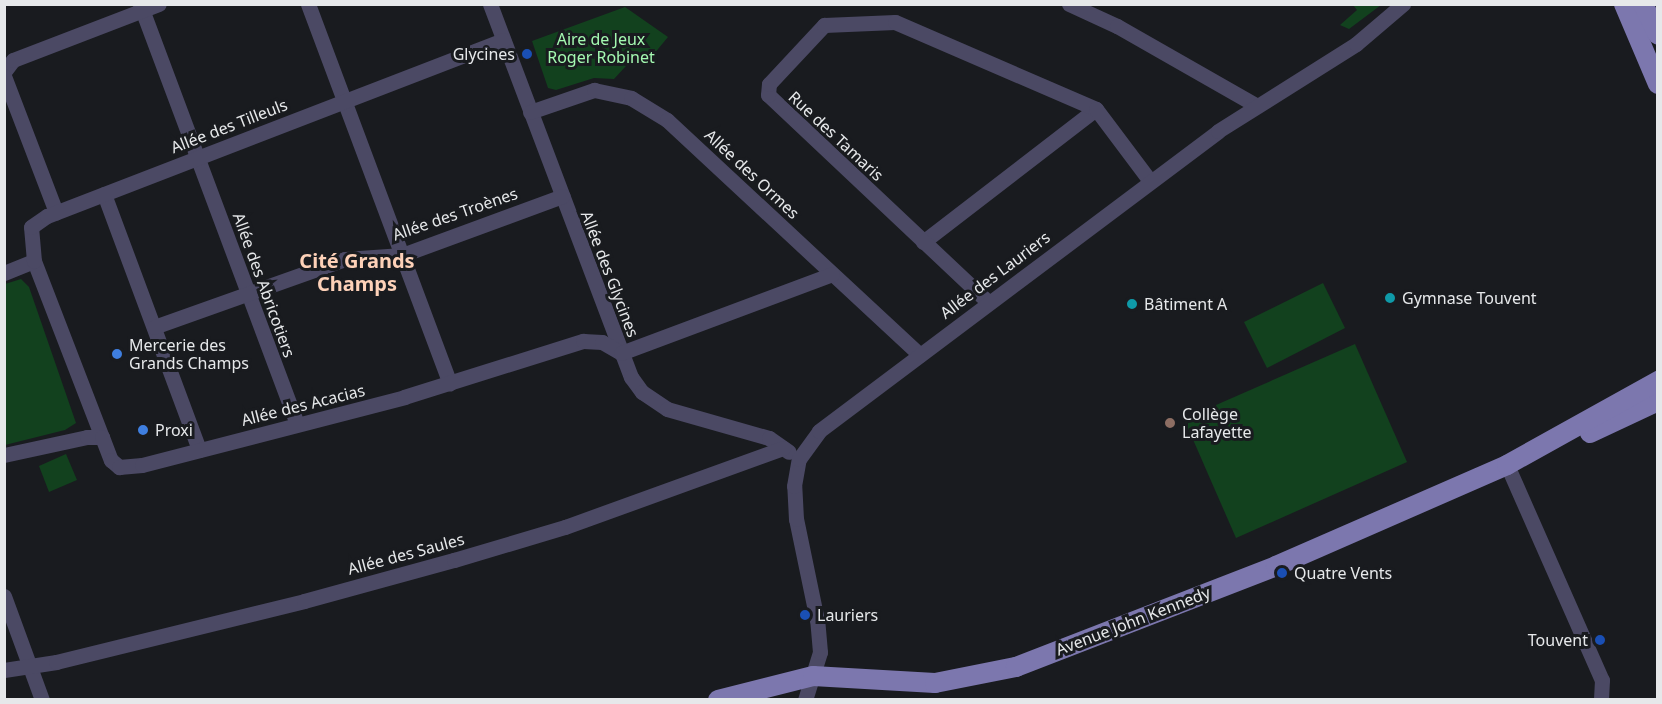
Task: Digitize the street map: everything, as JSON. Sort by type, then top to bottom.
[{"type":"main road","points":[[1624,4],[1658,84]]},
{"type":"main road","points":[[1643,4],[1658,35]]},
{"type":"main road","name":"Avenue John Kennedy","points":[[1528,456],[1658,381]]},
{"type":"main road","name":"Avenue John Kennedy","points":[[718,699],[813,676],[935,683],[1016,667],[1276,566],[1658,402]]},
{"type":"street","points":[[56,212],[4,74],[13,60],[141,8],[159,4]]},
{"type":"street","points":[[308,4],[450,383]]},
{"type":"street","name":"Allée des Glycines","points":[[490,4],[621,353],[642,393],[667,409],[770,438],[799,459]]},
{"type":"street","points":[[1069,4],[1117,26],[1257,106]]},
{"type":"street","name":"Allée des Lauriers","points":[[805,699],[820,652],[818,620],[796,519],[794,486],[799,459],[819,431],[1150,181],[1257,106],[1356,44],[1403,4]]},
{"type":"street","name":"Allée des Abricotiers","points":[[141,8],[297,424]]},
{"type":"street","name":"Rue des Tamaris","points":[[988,302],[768,95],[769,84],[824,26],[895,22],[1096,109],[1150,181]]},
{"type":"street","name":"Allée des Tilleuls","points":[[34,261],[32,227],[56,212],[503,40]]},
{"type":"street","name":"Allée des Ormes","points":[[530,112],[594,90],[631,98],[667,120],[920,355]]},
{"type":"street","points":[[923,242],[1096,109]]},
{"type":"street","points":[[104,194],[199,450]]},
{"type":"street","name":"Allée des Troènes","points":[[154,327],[345,259],[402,255],[562,196]]},
{"type":"street","points":[[4,273],[34,261],[102,437],[87,436],[4,454]]},
{"type":"street","points":[[621,353],[832,274]]},
{"type":"street","name":"Allée des Acacias","points":[[102,437],[111,460],[119,467],[199,450],[450,383],[584,341],[602,342],[621,353]]},
{"type":"street","name":"Allée des Saules","points":[[4,670],[112,648],[454,560],[565,527],[783,448]]},
{"type":"street","points":[[1507,465],[1602,680],[1601,699]]},
{"type":"street","points":[[4,596],[42,699]]},
{"type":"green space","points":[[1353,5],[1381,5],[1349,29],[1340,25],[1357,10]]},
{"type":"green space","name":"Aire de Jeux Roger Robinet","points":[[625,7],[668,37],[649,60],[638,53],[614,79],[594,78],[556,90],[548,88],[532,41]]},
{"type":"green space","points":[[21,279],[29,287],[76,423],[65,430],[5,445],[5,284]]},
{"type":"green space","points":[[1323,283],[1345,328],[1267,368],[1244,322]]},
{"type":"green space","points":[[1355,344],[1407,462],[1236,538],[1184,419]]},
{"type":"green space","points":[[66,454],[77,480],[49,492],[39,466]]},
{"type":"place","name":"Glycines","points":[[527,54]]},
{"type":"place","name":"Gymnase Touvent","points":[[1390,298]]},
{"type":"place","name":"Bâtiment A","points":[[1132,304]]},
{"type":"place","name":"Mercerie des Grands Champs","points":[[117,354]]},
{"type":"place","name":"Collège Lafayette","points":[[1170,423]]},
{"type":"place","name":"Proxi","points":[[143,430]]},
{"type":"place","name":"Quatre Vents","points":[[1282,573]]},
{"type":"place","name":"Lauriers","points":[[805,615]]},
{"type":"place","name":"Touvent","points":[[1600,640]]},
{"type":"district","name":"Cité Grands Champs","points":[[357,272]]}]
